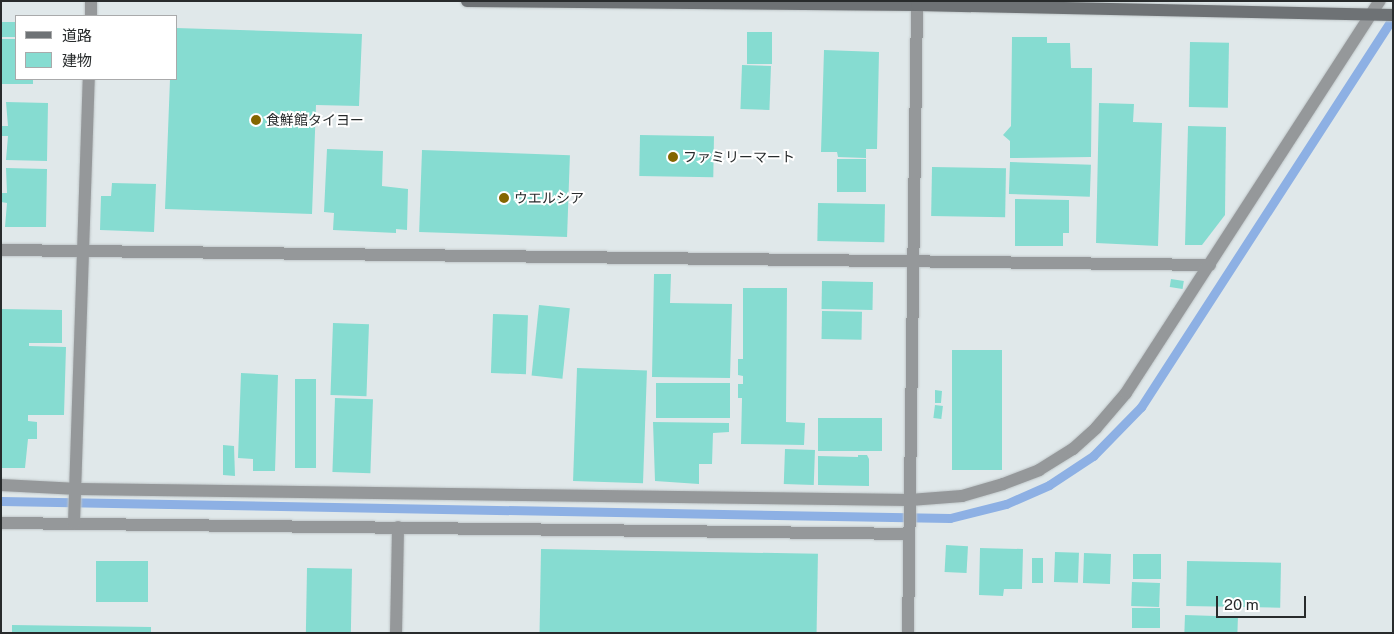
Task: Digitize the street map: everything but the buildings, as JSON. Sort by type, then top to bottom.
[{"type":"street","points":[[91,1],[91,15]]},
{"type":"street","points":[[466,1],[917,3],[1382,15]]},
{"type":"street","points":[[1,485],[78,489],[910,500],[962,496],[1003,484],[1040,470],[1073,449],[1096,428],[1126,392],[1210,265],[1382,15],[1380,1]]},
{"type":"street","points":[[908,633],[911,260],[917,3]]},
{"type":"street","points":[[74,524],[78,489],[89,80]]},
{"type":"street","points":[[1,250],[1210,265]]},
{"type":"street","points":[[1,523],[908,534]]},
{"type":"street","points":[[396,633],[398,527]]},
{"type":"waterway","points":[[1,501],[950,518],[1006,504],[1049,485],[1093,456],[1141,407],[1393,18]]},
{"type":"place","name":"食鮮館タイヨー","points":[[256,120]]},
{"type":"place","name":"ファミリーマート","points":[[673,157]]},
{"type":"place","name":"ウエルシア","points":[[504,198]]}]
